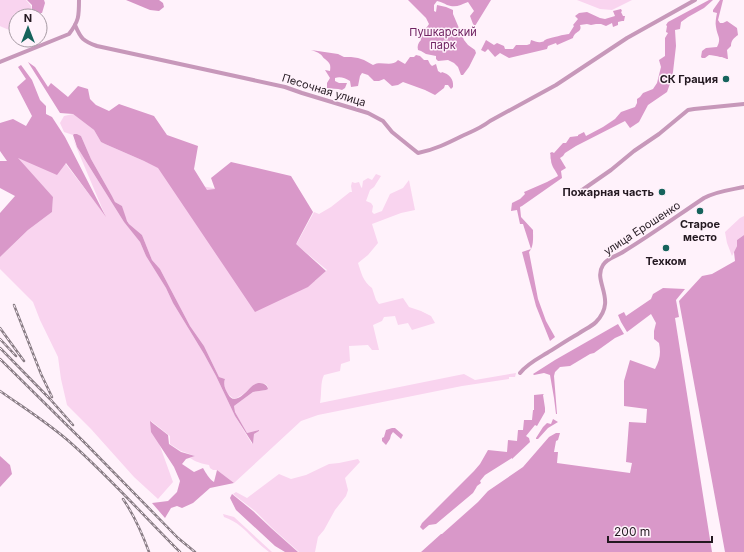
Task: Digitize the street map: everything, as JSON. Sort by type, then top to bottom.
[{"type":"street","points":[[0,62],[69,34],[78,17],[79,0]]},
{"type":"street","name":"Песочная улица","points":[[75,25],[80,36],[87,43],[285,87],[368,113],[383,121],[392,132],[418,153],[437,148],[483,127],[490,120],[556,84],[627,38],[695,0]]},
{"type":"street","points":[[575,195],[659,134],[688,110],[744,104]]},
{"type":"street","name":"улица Ерошенко","points":[[520,373],[535,361],[595,323],[602,314],[604,311],[605,299],[600,278],[600,269],[603,264],[644,239],[711,194],[744,187]]},
{"type":"shaded area","points":[[0,0],[26,0],[31,6],[31,8],[8,8],[8,29],[0,26]]},
{"type":"shaded area","points":[[126,0],[159,0],[163,3],[164,7],[159,11],[150,10]]},
{"type":"shaded area","points":[[577,0],[632,0],[612,10],[600,9]]},
{"type":"shaded area","points":[[73,114],[94,130],[101,142],[201,186],[275,198],[297,243],[314,212],[319,214],[352,192],[352,182],[359,182],[362,188],[363,181],[368,178],[372,180],[376,174],[381,176],[374,187],[370,190],[366,201],[371,203],[373,206],[372,212],[374,214],[382,211],[390,194],[403,188],[409,180],[415,210],[401,213],[372,224],[378,243],[368,255],[358,263],[366,283],[372,288],[379,304],[403,298],[409,307],[431,316],[435,323],[412,330],[408,323],[398,325],[395,316],[384,317],[382,321],[373,325],[379,350],[372,350],[368,345],[349,346],[350,361],[341,364],[340,371],[324,375],[320,403],[464,374],[475,380],[516,373],[515,377],[462,386],[318,415],[301,421],[234,483],[217,470],[210,468],[209,465],[190,458],[195,456],[181,451],[170,444],[170,436],[151,421],[173,482],[158,499],[134,477],[91,429],[67,405],[58,357],[33,302],[0,269],[0,257],[28,230],[52,212],[53,197],[16,157],[65,163],[105,215],[72,137],[124,222],[140,242],[146,256],[204,354],[235,416],[252,444],[254,434],[259,430],[247,433],[235,412],[234,406],[253,392],[266,390],[268,388],[266,384],[258,383],[241,396],[234,399],[227,393],[224,385],[225,379],[219,377],[204,346],[190,326],[160,269],[152,260],[142,235],[129,224],[122,206],[115,202],[91,159],[81,136],[64,132],[60,123],[64,116]],"holes":[[[298,246],[327,270],[315,281]]]},
{"type":"shaded area","points":[[74,134],[81,136],[91,159],[115,202],[122,206],[129,224],[142,235],[152,260],[160,269],[190,326],[204,346],[219,377],[225,379],[224,383],[230,397],[236,399],[258,383],[267,386],[268,389],[253,392],[234,406],[235,412],[247,433],[259,430],[254,434],[253,444],[235,416],[204,354],[146,256],[140,242],[124,222],[77,147]]},
{"type":"shaded area","points":[[744,216],[744,235],[737,240],[737,246],[732,256],[725,232]]},
{"type":"shaded area","points":[[358,459],[360,462],[345,478],[348,490],[346,496],[318,537],[315,552],[299,552],[255,511],[233,494],[236,492],[247,498],[279,474],[291,479],[306,475],[329,464]]},
{"type":"shaded area","points":[[223,514],[234,517],[272,552],[269,552],[240,526],[224,517]]},
{"type":"green space","points":[[27,0],[44,0],[45,3],[44,8],[32,8],[32,5]]},
{"type":"green space","name":"Пушкарский парк","points":[[408,0],[491,0],[475,26],[470,16],[474,11],[468,2],[458,6],[453,6],[437,1],[434,5],[434,11],[436,12],[437,5],[453,10],[453,14],[464,40],[475,50],[476,53],[463,75],[461,75],[458,67],[454,63],[448,60],[438,61],[436,56],[426,54],[418,50],[418,43],[421,40],[421,35],[429,24],[426,18]]},
{"type":"green space","points":[[709,0],[713,0],[704,8],[681,22],[680,29],[675,30],[676,46],[673,72],[667,92],[648,105],[639,122],[630,128],[625,121],[565,153],[560,158],[566,168],[561,171],[562,178],[520,207],[521,217],[533,230],[532,247],[531,250],[529,252],[538,299],[546,321],[555,337],[550,341],[536,306],[522,252],[531,249],[523,224],[520,224],[517,210],[511,211],[512,203],[520,199],[525,194],[524,192],[558,176],[552,164],[550,153],[554,153],[563,143],[566,143],[570,137],[578,136],[584,132],[586,136],[603,127],[615,119],[621,112],[635,107],[637,99],[643,93],[653,89],[657,83],[661,67],[659,60],[665,56],[665,38],[668,33],[666,32],[666,25],[668,22]]},
{"type":"green space","points":[[720,0],[723,0],[718,20],[720,23],[727,21],[737,28],[738,35],[733,39],[731,46],[727,50],[728,59],[710,55],[702,58],[702,51],[706,48],[717,47],[718,44],[719,39],[716,24],[717,13],[713,12],[713,10]]},
{"type":"green space","points":[[621,9],[623,16],[625,16],[624,21],[618,22],[618,25],[613,27],[612,23],[606,26],[601,24],[580,25],[580,30],[573,38],[557,45],[556,43],[548,46],[547,49],[509,58],[500,53],[495,57],[488,49],[485,52],[481,50],[486,40],[494,45],[497,43],[504,46],[505,49],[513,49],[516,45],[530,44],[531,40],[540,42],[569,34],[574,26],[573,25],[578,19],[575,16],[579,13],[587,12],[605,19],[615,16],[613,11]]},
{"type":"green space","points":[[311,50],[338,54],[344,57],[358,58],[373,65],[379,63],[389,64],[398,60],[405,64],[410,57],[414,57],[416,55],[420,56],[424,60],[428,60],[432,66],[436,64],[438,71],[449,76],[452,79],[453,87],[451,89],[448,85],[445,85],[444,88],[435,95],[403,82],[392,86],[384,79],[374,81],[368,75],[362,73],[358,86],[351,87],[350,81],[339,77],[335,78],[335,81],[339,83],[347,83],[345,88],[342,90],[327,88],[327,83],[330,78],[325,70],[330,71],[330,64],[321,54]]},
{"type":"green space","points":[[28,62],[35,67],[48,87],[51,83],[68,97],[78,86],[88,89],[90,99],[96,105],[109,111],[119,104],[154,116],[167,135],[198,146],[194,169],[207,190],[215,189],[211,178],[231,162],[291,176],[313,212],[296,244],[326,271],[308,287],[255,312],[158,168],[101,142],[94,130],[73,114],[60,113]]},
{"type":"green space","points":[[21,65],[32,80],[40,100],[46,106],[46,114],[52,117],[65,137],[106,217],[66,163],[57,175],[18,158],[53,197],[52,212],[28,230],[0,257],[0,213],[15,196],[0,188],[0,161],[7,161],[0,151],[0,123],[13,119],[26,126],[32,116],[17,87],[26,79],[18,67]]},
{"type":"green space","points":[[744,235],[744,552],[725,552],[679,301],[702,276],[712,274],[735,261],[734,252],[737,246],[737,240]]},
{"type":"green space","points":[[663,288],[685,289],[676,300],[679,317],[675,318],[712,552],[421,552],[478,502],[488,491],[523,467],[549,437],[556,433],[560,433],[558,440],[556,441],[554,452],[558,452],[557,463],[630,473],[632,463],[626,462],[629,422],[646,423],[647,409],[624,406],[624,381],[630,360],[655,369],[660,356],[660,350],[659,343],[654,339],[656,323],[651,314],[627,332],[618,315],[624,312],[626,316],[651,299],[653,294]]},
{"type":"green space","points":[[618,324],[624,334],[615,338],[594,353],[570,366],[560,367],[555,372],[556,414],[550,375],[544,373],[533,374]]},
{"type":"green space","points":[[544,394],[545,412],[537,426],[535,425],[526,436],[529,438],[530,442],[512,459],[485,475],[473,493],[436,524],[429,525],[423,530],[420,527],[422,523],[474,471],[488,450],[507,452],[508,440],[517,441],[518,430],[523,430],[524,420],[532,420],[534,395]]},
{"type":"green space","points":[[553,419],[558,422],[548,428],[538,439],[536,439],[543,427],[547,423],[551,424]]},
{"type":"green space","points":[[150,421],[168,435],[169,444],[181,452],[195,456],[186,459],[182,464],[194,472],[203,468],[209,478],[214,482],[217,470],[234,483],[210,488],[193,503],[182,508],[177,506],[171,508],[165,518],[152,503],[168,501],[177,492],[180,481],[174,467],[151,432]]},
{"type":"green space","points":[[395,428],[403,435],[401,439],[393,432],[386,445],[382,441],[382,438],[384,437],[386,430]]},
{"type":"green space","points":[[0,456],[10,465],[12,474],[0,487]]},
{"type":"green space","points":[[232,494],[298,552],[285,552],[275,546],[236,510],[230,498]]},
{"type":"railway","points":[[14,305],[41,374],[52,397]]},
{"type":"railway","points":[[0,328],[24,361]]},
{"type":"railway","points":[[0,339],[16,356]]},
{"type":"railway","points":[[0,348],[73,425]]},
{"type":"railway","points":[[0,359],[178,538],[195,552]]},
{"type":"railway","points":[[0,391],[46,423],[72,444],[180,552]]},
{"type":"railway","points":[[123,499],[138,524],[149,552]]},
{"type":"place","name":"СК Грация","points":[[726,79]]},
{"type":"place","name":"Пожарная часть","points":[[662,192]]},
{"type":"place","name":"Старое место","points":[[700,211]]},
{"type":"place","name":"Техком","points":[[666,248]]}]
